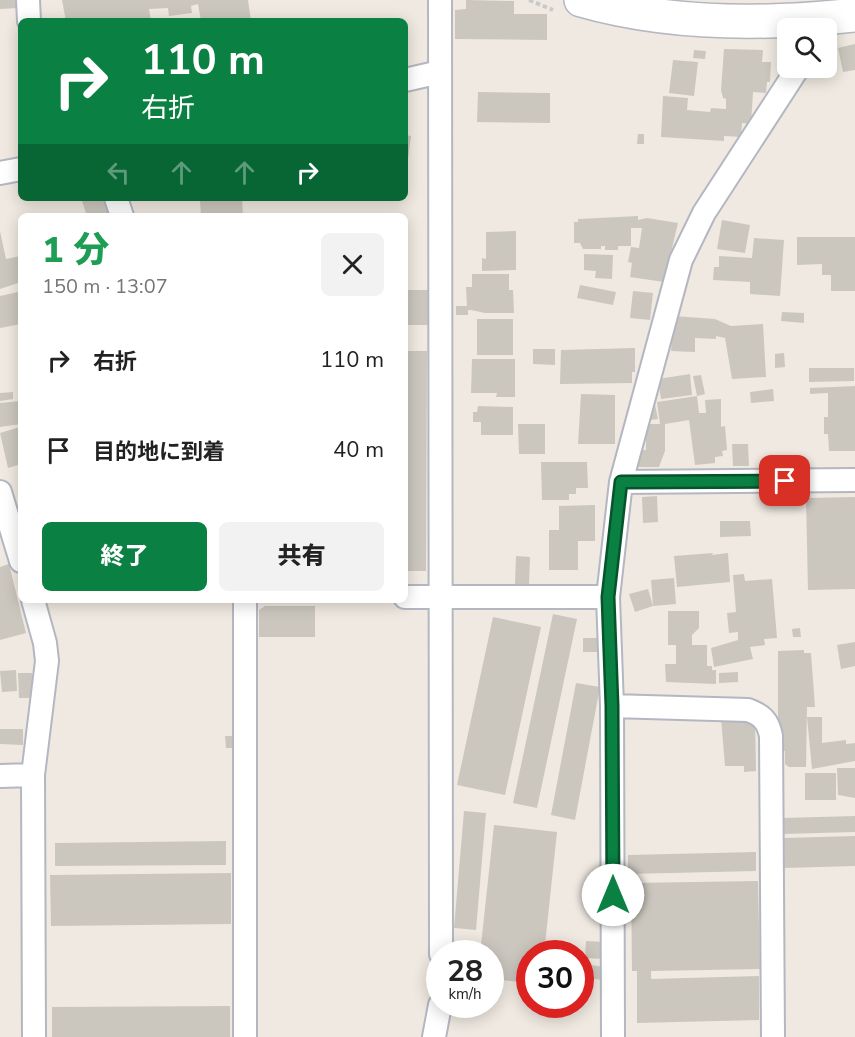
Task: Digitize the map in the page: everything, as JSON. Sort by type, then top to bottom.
[{"type":"main road","points":[[581,0],[659,15],[719,20],[777,21]]},
{"type":"street","points":[[28,0],[29,18]]},
{"type":"street","points":[[440,0],[441,940]]},
{"type":"street","points":[[408,80],[440,72]]},
{"type":"street","points":[[613,1037],[612,706],[608,597],[621,482],[681,260],[704,213],[792,78]]},
{"type":"street","points":[[0,173],[18,170]]},
{"type":"street","points":[[621,482],[855,480]]},
{"type":"street","points":[[0,492],[18,551]]},
{"type":"street","points":[[408,597],[608,597]]},
{"type":"street","points":[[34,603],[45,643],[47,661],[33,775],[34,1037]]},
{"type":"street","points":[[244,603],[245,1037]]},
{"type":"street","points":[[612,706],[748,710],[760,714],[769,724],[771,736],[773,1037]]},
{"type":"street","points":[[0,776],[33,775]]},
{"type":"street","points":[[434,1037],[438,1018]]},
{"type":"building","points":[[0,0],[17,0],[18,8],[0,9]]},
{"type":"building","points":[[62,0],[248,0],[251,18],[200,18],[198,4],[191,6],[192,13],[169,16],[168,8],[149,9],[150,18],[65,18]]},
{"type":"building","points":[[466,0],[514,1],[514,14],[547,14],[547,40],[455,39],[455,10],[466,9]]},
{"type":"building","points":[[855,44],[855,70],[843,72],[838,48]]},
{"type":"building","points":[[724,49],[763,50],[762,62],[771,62],[770,82],[767,82],[766,93],[753,92],[751,124],[742,123],[741,137],[724,136],[724,141],[661,137],[663,96],[688,98],[687,110],[710,112],[711,108],[726,109],[726,99],[723,98],[721,90]]},
{"type":"building","points":[[694,50],[706,51],[705,59],[693,58]]},
{"type":"building","points":[[673,60],[698,62],[694,96],[669,93]]},
{"type":"building","points":[[478,92],[550,93],[550,123],[477,122]]},
{"type":"building","points":[[638,134],[644,134],[644,144],[637,144]]},
{"type":"building","points":[[408,136],[411,136],[408,159]]},
{"type":"building","points":[[82,201],[106,201],[110,213],[86,213]]},
{"type":"building","points":[[200,201],[242,201],[243,213],[201,213]]},
{"type":"building","points":[[638,216],[638,220],[647,218],[678,223],[664,282],[630,277],[632,263],[628,262],[631,247],[639,248],[642,228],[631,228],[631,246],[618,246],[618,250],[605,250],[605,246],[601,246],[601,249],[583,249],[580,243],[574,243],[574,222],[578,222],[578,219]]},
{"type":"building","points":[[722,220],[750,225],[745,253],[717,249]]},
{"type":"building","points":[[0,231],[6,259],[18,256],[18,283],[0,289]]},
{"type":"building","points":[[516,231],[516,270],[482,271],[482,258],[486,259],[486,232]]},
{"type":"building","points":[[797,237],[855,237],[855,291],[831,291],[831,275],[822,275],[822,264],[797,265]]},
{"type":"building","points":[[754,238],[784,240],[780,296],[750,294],[750,282],[713,280],[714,267],[719,267],[719,256],[752,258]]},
{"type":"building","points":[[584,254],[613,255],[612,279],[595,278],[596,271],[584,270]]},
{"type":"building","points":[[472,274],[509,274],[509,290],[513,290],[514,313],[485,313],[468,310],[468,315],[456,315],[456,306],[467,306],[466,287],[472,287]]},
{"type":"building","points":[[580,285],[616,292],[613,305],[577,298]]},
{"type":"building","points":[[408,290],[429,290],[429,325],[408,325]]},
{"type":"building","points":[[633,291],[653,293],[650,320],[630,318]]},
{"type":"building","points":[[18,292],[18,325],[0,328],[0,296]]},
{"type":"building","points":[[782,312],[804,313],[804,323],[781,321]]},
{"type":"building","points":[[674,316],[715,319],[731,326],[763,324],[766,377],[732,379],[725,338],[716,336],[716,339],[695,338],[695,352],[671,351]]},
{"type":"building","points":[[477,319],[513,319],[513,355],[477,355]]},
{"type":"building","points":[[635,348],[635,372],[632,372],[632,383],[560,384],[561,350]]},
{"type":"building","points":[[533,349],[555,349],[555,365],[533,364]]},
{"type":"building","points":[[408,351],[427,351],[426,571],[408,571]]},
{"type":"building","points":[[784,353],[785,367],[775,368],[775,354]]},
{"type":"building","points":[[472,359],[515,359],[515,397],[496,397],[497,393],[471,393]]},
{"type":"building","points":[[809,368],[854,368],[854,381],[809,382]]},
{"type":"building","points":[[690,374],[692,395],[661,399],[658,379]]},
{"type":"building","points":[[701,375],[705,394],[697,396],[693,376]]},
{"type":"building","points":[[855,386],[855,451],[829,451],[828,434],[824,434],[824,417],[828,417],[828,393],[810,394],[810,388]]},
{"type":"building","points":[[773,389],[774,401],[751,403],[750,392]]},
{"type":"building","points":[[13,392],[13,399],[0,401],[0,393]]},
{"type":"building","points":[[581,394],[615,395],[615,444],[578,444]]},
{"type":"building","points":[[697,396],[699,413],[706,413],[705,400],[721,399],[721,427],[725,426],[727,450],[722,451],[723,456],[715,457],[715,463],[695,465],[689,420],[665,424],[665,451],[659,467],[636,467],[636,450],[646,450],[646,424],[660,424],[657,402]]},
{"type":"building","points":[[18,401],[18,424],[0,427],[0,403]]},
{"type":"building","points":[[655,405],[658,419],[651,420],[649,406]]},
{"type":"building","points":[[478,406],[513,407],[513,435],[481,435],[481,422],[473,422],[473,412],[477,412]]},
{"type":"building","points":[[518,424],[545,424],[545,454],[519,454]]},
{"type":"building","points":[[18,428],[18,465],[8,468],[0,433]]},
{"type":"building","points":[[732,444],[748,444],[749,466],[733,466]]},
{"type":"building","points":[[541,462],[587,462],[588,488],[576,488],[576,494],[569,494],[569,500],[542,500]]},
{"type":"building","points":[[657,496],[658,522],[643,523],[642,497]]},
{"type":"building","points":[[855,497],[855,589],[808,590],[806,498]]},
{"type":"building","points":[[595,505],[595,541],[578,541],[578,570],[549,570],[549,530],[559,530],[559,506]]},
{"type":"building","points":[[720,521],[750,521],[751,536],[720,537]]},
{"type":"building","points":[[713,553],[712,555],[728,553],[730,582],[677,587],[674,556]]},
{"type":"building","points":[[516,556],[530,557],[529,585],[515,584]]},
{"type":"building","points":[[9,564],[26,633],[0,640],[0,567]]},
{"type":"building","points":[[744,574],[745,581],[772,579],[777,638],[764,639],[765,645],[750,647],[753,659],[714,667],[711,648],[738,640],[738,632],[729,633],[727,613],[736,612],[733,575]]},
{"type":"building","points":[[674,578],[676,604],[653,606],[651,580]]},
{"type":"building","points":[[648,589],[653,606],[635,612],[629,594]]},
{"type":"building","points":[[265,606],[315,606],[315,637],[259,637],[259,610]]},
{"type":"building","points":[[668,611],[699,611],[699,628],[692,635],[692,645],[707,645],[707,666],[712,666],[712,670],[716,670],[716,684],[666,682],[665,664],[676,664],[676,645],[668,645]]},
{"type":"building","points":[[553,614],[577,619],[537,808],[513,803]]},
{"type":"building","points":[[493,617],[541,627],[505,795],[457,785]]},
{"type":"building","points":[[800,628],[801,637],[793,637],[792,629]]},
{"type":"building","points":[[583,638],[599,638],[599,652],[583,652]]},
{"type":"building","points":[[855,642],[855,666],[841,669],[837,645]]},
{"type":"building","points":[[804,650],[804,653],[811,653],[815,707],[807,707],[806,767],[789,767],[785,764],[785,751],[778,751],[778,651]]},
{"type":"building","points":[[16,670],[17,691],[2,692],[0,671]]},
{"type":"building","points":[[738,672],[738,682],[719,683],[719,673]]},
{"type":"building","points":[[18,673],[32,673],[33,698],[19,698]]},
{"type":"building","points":[[576,683],[600,687],[575,820],[551,815]]},
{"type":"building","points":[[755,717],[756,771],[744,772],[744,766],[725,766],[721,718]]},
{"type":"building","points":[[807,717],[822,717],[822,743],[846,740],[846,744],[855,743],[855,761],[812,769]]},
{"type":"building","points":[[0,729],[23,729],[23,745],[0,744]]},
{"type":"building","points":[[225,736],[234,736],[234,748],[226,748]]},
{"type":"building","points":[[837,768],[855,768],[855,798],[838,795]]},
{"type":"building","points":[[805,773],[836,773],[836,800],[805,800]]},
{"type":"building","points":[[464,811],[486,813],[476,930],[454,928]]},
{"type":"building","points":[[855,816],[855,832],[783,834],[783,818]]},
{"type":"building","points":[[494,825],[557,832],[545,940],[516,940],[516,982],[504,980],[504,940],[482,940]]},
{"type":"building","points":[[855,836],[855,866],[784,868],[784,838]]},
{"type":"building","points":[[226,841],[226,865],[55,866],[55,843]]},
{"type":"building","points":[[756,852],[756,871],[628,874],[628,855]]},
{"type":"building","points":[[231,873],[231,924],[51,926],[50,875]]},
{"type":"building","points":[[758,881],[760,969],[651,971],[651,979],[759,976],[759,1020],[637,1023],[637,971],[632,971],[631,883]]},
{"type":"building","points":[[594,941],[606,942],[605,959],[594,958]]},
{"type":"building","points":[[594,965],[605,967],[604,980],[594,979]]},
{"type":"building","points":[[230,1006],[230,1037],[52,1037],[52,1007]]},
{"type":"route","points":[[613,895],[612,706],[608,597],[621,482],[785,481]]}]
